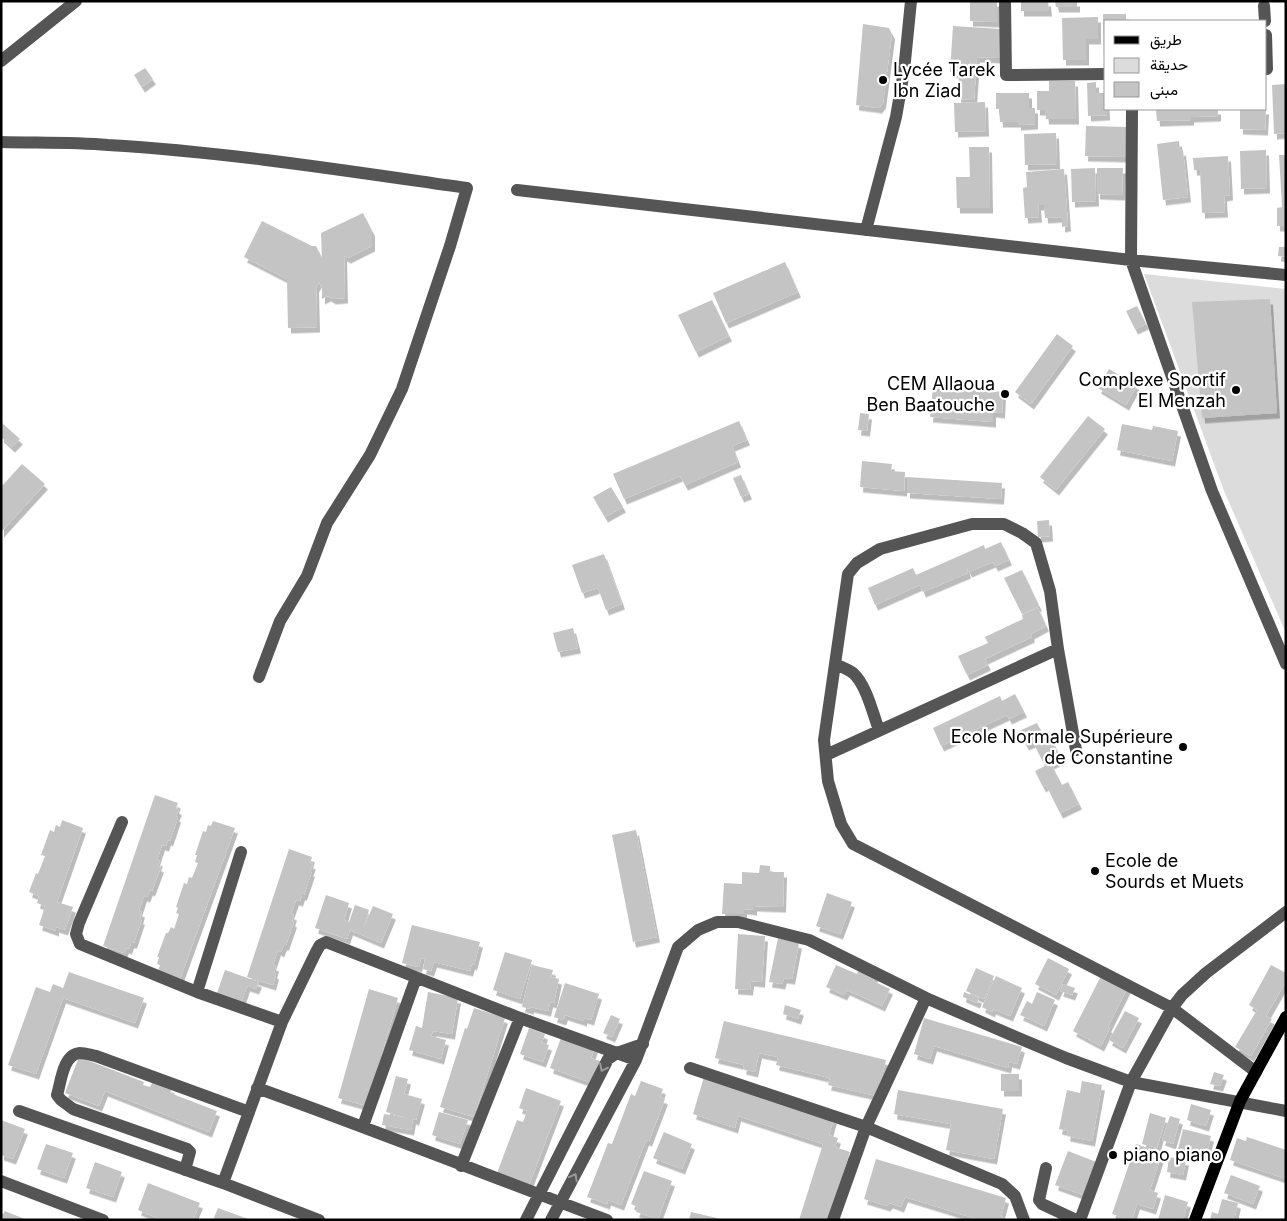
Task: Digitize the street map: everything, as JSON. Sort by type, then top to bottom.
[{"type":"main road","points":[[1195,1220],[1240,1101],[1286,1017]]},
{"type":"street","points":[[1,61],[76,1]]},
{"type":"street","points":[[866,230],[896,117],[904,71],[911,1]]},
{"type":"street","points":[[1005,1],[1006,75],[1104,74]]},
{"type":"street","points":[[1264,6],[1265,20]]},
{"type":"street","points":[[1132,110],[1130,260],[1212,490],[1286,664]]},
{"type":"street","points":[[1,142],[106,144],[152,148],[304,164],[467,188],[450,246],[402,389],[370,455],[327,523],[307,576],[280,621],[259,677]]},
{"type":"street","points":[[517,190],[1130,260],[1286,274]]},
{"type":"street","points":[[1076,750],[1050,591],[1036,543],[1022,532],[1004,524],[972,524],[880,549],[857,563],[848,574],[824,740],[828,781],[841,824],[853,844],[1172,1008],[1256,1072]]},
{"type":"street","points":[[826,755],[1058,649]]},
{"type":"street","points":[[835,664],[852,672],[857,678],[879,730]]},
{"type":"street","points":[[122,822],[79,923],[76,934],[80,944],[197,992],[282,1022]]},
{"type":"street","points":[[197,992],[241,852]]},
{"type":"street","points":[[1080,1220],[1131,1082],[1172,1008],[1182,995],[1206,973],[1286,912]]},
{"type":"street","points":[[550,1220],[636,1060],[678,947],[698,930],[717,922],[738,922],[808,940],[926,998],[1066,1058],[1131,1082],[1286,1111]]},
{"type":"street","points":[[223,1183],[282,1022],[316,952],[320,945],[326,942],[520,1018],[636,1060]]},
{"type":"street","points":[[363,1126],[416,978]]},
{"type":"street","points":[[834,1220],[866,1126],[926,998]]},
{"type":"street","points":[[461,1166],[520,1018]]},
{"type":"street","points":[[526,1220],[608,1059],[617,1053],[643,1044]]},
{"type":"street","points":[[185,1170],[190,1152],[187,1149],[73,1109],[61,1100],[57,1095],[67,1062],[72,1055],[79,1053],[96,1056],[249,1112]]},
{"type":"street","points":[[690,1068],[866,1126],[1002,1184],[1015,1196],[1024,1220]]},
{"type":"street","points":[[257,1088],[363,1126],[461,1166],[607,1220]]},
{"type":"street","points":[[19,1111],[223,1183],[319,1220]]},
{"type":"street","points":[[1046,1168],[1039,1200],[1042,1204],[1076,1220]]},
{"type":"street","points":[[1,1181],[103,1220]]},
{"type":"green space","name":"Complexe Sportif El Menzah","points":[[1144,274],[1286,289],[1286,633],[1224,491]]},
{"type":"building","points":[[970,1],[997,1],[997,22],[970,21]]},
{"type":"building","points":[[1021,1],[1048,1],[1049,11],[1021,11]]},
{"type":"building","points":[[1055,1],[1077,1],[1077,7],[1056,7]]},
{"type":"building","points":[[1103,14],[1126,14],[1126,20],[1104,20],[1104,58]]},
{"type":"building","points":[[1098,17],[1098,39],[1086,39],[1086,60],[1063,60],[1062,18]]},
{"type":"building","points":[[863,24],[889,28],[892,34],[883,103],[879,108],[856,105]]},
{"type":"building","points":[[953,26],[1001,29],[999,58],[977,57],[974,100],[958,99],[959,73],[950,72]]},
{"type":"building","points":[[145,68],[153,79],[142,87],[134,75]]},
{"type":"building","points":[[1049,81],[1075,81],[1076,119],[1046,119],[1045,110],[1037,110],[1037,91],[1049,91]]},
{"type":"building","points":[[1096,82],[1096,93],[1104,93],[1104,110],[1107,110],[1107,115],[1088,116],[1087,83]]},
{"type":"building","points":[[1286,84],[1285,133],[1274,134],[1272,85]]},
{"type":"building","points":[[996,93],[1029,93],[1029,108],[1035,108],[1035,124],[1018,125],[1018,122],[1000,122],[999,109],[996,109]]},
{"type":"building","points":[[985,102],[986,131],[955,132],[954,103]]},
{"type":"building","points":[[1156,110],[1218,110],[1218,116],[1191,117],[1191,120],[1157,121]]},
{"type":"building","points":[[1240,110],[1266,110],[1265,130],[1240,129]]},
{"type":"building","points":[[1086,126],[1129,127],[1128,157],[1085,156]]},
{"type":"building","points":[[1056,133],[1057,164],[1025,165],[1024,134]]},
{"type":"building","points":[[1179,141],[1180,151],[1183,150],[1188,197],[1163,200],[1157,144]]},
{"type":"building","points":[[969,147],[989,147],[990,208],[957,208],[956,177],[970,177]]},
{"type":"building","points":[[1266,150],[1267,188],[1241,189],[1240,151]]},
{"type":"building","points":[[1279,155],[1286,155],[1286,226],[1277,226],[1277,208],[1282,207]]},
{"type":"building","points":[[1228,156],[1230,195],[1224,196],[1225,212],[1202,213],[1200,170],[1194,170],[1193,158]]},
{"type":"building","points":[[1095,168],[1096,201],[1072,202],[1071,169]]},
{"type":"building","points":[[1097,168],[1123,168],[1122,195],[1097,194]]},
{"type":"building","points":[[1064,169],[1068,226],[1062,227],[1062,217],[1045,218],[1044,205],[1038,205],[1039,217],[1025,218],[1023,188],[1027,187],[1026,172]]},
{"type":"building","points":[[363,213],[372,231],[372,246],[348,258],[344,256],[345,298],[333,299],[328,296],[322,299],[322,289],[319,282],[316,287],[317,327],[288,328],[287,279],[244,257],[262,221],[312,246],[316,246],[322,258],[321,233]]},
{"type":"building","points":[[1279,247],[1286,247],[1286,257],[1278,256]]},
{"type":"building","points":[[785,262],[798,292],[726,323],[713,293]]},
{"type":"building","points":[[1270,299],[1277,413],[1202,418],[1192,302]]},
{"type":"building","points":[[712,300],[729,336],[696,352],[678,315]]},
{"type":"building","points":[[1137,306],[1146,324],[1135,329],[1126,311]]},
{"type":"building","points":[[1057,334],[1073,346],[1031,404],[1015,392]]},
{"type":"building","points":[[1109,369],[1137,385],[1126,405],[1098,388]]},
{"type":"building","points":[[933,387],[1003,392],[1002,413],[993,412],[993,422],[930,417]]},
{"type":"building","points":[[860,413],[869,414],[867,431],[858,430]]},
{"type":"building","points":[[1088,416],[1105,429],[1056,490],[1040,477]]},
{"type":"building","points":[[739,421],[747,440],[732,446],[738,462],[685,485],[680,476],[624,499],[613,474]]},
{"type":"building","points":[[1,422],[20,439],[12,447],[1,437]]},
{"type":"building","points":[[1122,424],[1152,430],[1153,426],[1178,431],[1172,461],[1117,450]]},
{"type":"building","points":[[862,461],[892,464],[891,471],[905,472],[904,491],[860,487]]},
{"type":"building","points":[[22,464],[45,484],[1,532],[1,487]]},
{"type":"building","points":[[741,475],[749,494],[741,497],[733,478]]},
{"type":"building","points":[[907,477],[1002,483],[1001,499],[907,493]]},
{"type":"building","points":[[611,487],[623,507],[605,517],[593,497]]},
{"type":"building","points":[[1049,520],[1050,536],[1038,537],[1037,521]]},
{"type":"building","points":[[1001,542],[1009,560],[995,566],[993,562],[969,572],[966,566],[968,573],[923,592],[920,585],[875,605],[868,588],[913,568],[916,575],[984,545],[985,549]]},
{"type":"building","points":[[604,554],[622,604],[606,610],[598,588],[582,593],[572,565]]},
{"type":"building","points":[[1022,570],[1039,606],[1022,614],[1004,578]]},
{"type":"building","points":[[1038,608],[1046,626],[1031,634],[1032,637],[985,659],[988,665],[967,675],[958,656],[988,643],[985,637],[1023,619],[1022,615]]},
{"type":"building","points":[[573,628],[578,648],[558,652],[553,633]]},
{"type":"building","points":[[1015,694],[1024,712],[1009,719],[1007,715],[941,746],[933,728],[1000,696],[1002,701]]},
{"type":"building","points":[[1037,723],[1047,743],[1052,740],[1061,759],[1051,764],[1062,785],[1068,782],[1079,804],[1060,813],[1046,785],[1043,787],[1035,771],[1045,766],[1033,742],[1026,745],[1019,731]]},
{"type":"building","points":[[155,795],[178,803],[176,808],[179,810],[176,816],[178,817],[170,841],[168,840],[166,846],[162,845],[157,860],[160,861],[158,866],[161,867],[152,891],[150,890],[147,897],[144,896],[139,911],[142,912],[140,919],[142,919],[134,943],[131,943],[129,949],[126,948],[124,953],[103,946]]},
{"type":"building","points":[[62,820],[83,828],[57,902],[73,907],[65,930],[56,927],[56,931],[39,925],[45,906],[37,903],[39,896],[29,892],[45,856],[41,855],[50,830],[54,832],[56,825],[60,827]]},
{"type":"building","points":[[213,821],[235,828],[180,979],[158,971],[160,965],[157,964],[159,957],[157,957],[166,933],[168,933],[171,927],[174,929],[179,914],[176,913],[178,908],[176,907],[184,883],[187,884],[189,877],[192,878],[198,863],[195,862],[197,855],[195,855],[203,831],[206,832],[208,825],[211,826]]},
{"type":"building","points":[[636,830],[657,937],[633,942],[612,835]]},
{"type":"building","points":[[289,849],[312,857],[310,863],[313,864],[304,895],[302,895],[300,901],[296,900],[291,914],[294,915],[292,921],[294,922],[286,945],[284,945],[281,952],[278,950],[273,965],[276,966],[274,973],[276,974],[273,985],[247,977]]},
{"type":"building","points":[[760,865],[770,866],[770,872],[784,872],[783,907],[754,906],[754,910],[744,909],[744,914],[722,914],[724,883],[742,884],[742,872],[759,873]]},
{"type":"building","points":[[827,893],[852,902],[840,934],[816,926]]},
{"type":"building","points":[[326,895],[349,903],[344,920],[349,922],[355,905],[369,910],[363,929],[373,906],[393,914],[381,943],[350,930],[347,939],[315,928]]},
{"type":"building","points":[[412,925],[480,942],[474,965],[472,964],[470,971],[434,962],[431,971],[423,969],[425,959],[421,958],[419,967],[402,963]]},
{"type":"building","points":[[738,934],[765,936],[762,982],[751,981],[750,990],[735,989]]},
{"type":"building","points":[[778,938],[799,943],[792,979],[784,978],[782,984],[769,982]]},
{"type":"building","points":[[505,952],[532,960],[520,999],[493,990]]},
{"type":"building","points":[[1048,958],[1069,969],[1056,995],[1035,984]]},
{"type":"building","points":[[532,965],[553,970],[551,977],[559,979],[554,1003],[550,1002],[548,1011],[522,1007]]},
{"type":"building","points":[[836,965],[857,974],[860,967],[876,974],[873,981],[890,989],[882,1006],[847,990],[844,995],[826,987]]},
{"type":"building","points":[[1271,965],[1286,973],[1286,981],[1266,1016],[1272,1019],[1251,1056],[1235,1047],[1257,1010],[1249,1005]]},
{"type":"building","points":[[976,968],[994,976],[984,999],[966,991]]},
{"type":"building","points":[[225,970],[259,982],[256,989],[247,986],[241,1004],[217,993]]},
{"type":"building","points":[[69,972],[144,998],[135,1023],[63,998],[36,1074],[8,1065],[36,987],[50,992],[53,984],[63,988]]},
{"type":"building","points":[[1102,974],[1128,987],[1108,1027],[1110,1028],[1101,1046],[1073,1031]]},
{"type":"building","points":[[996,976],[1022,988],[1010,1016],[993,1009],[992,1012],[982,1007]]},
{"type":"building","points":[[565,983],[599,994],[591,1020],[584,1018],[584,1021],[565,1015],[563,1020],[554,1017]]},
{"type":"building","points":[[1063,984],[1075,988],[1072,995],[1060,991]]},
{"type":"building","points":[[369,989],[398,998],[367,1106],[338,1098]]},
{"type":"building","points":[[428,992],[458,998],[452,1034],[433,1031],[431,1036],[446,1040],[441,1059],[409,1050],[416,1026],[422,1028]]},
{"type":"building","points":[[964,992],[979,998],[977,1003],[963,997]]},
{"type":"building","points":[[1037,992],[1055,1000],[1044,1026],[1020,1015],[1027,1001],[1032,1004]]},
{"type":"building","points":[[785,1005],[801,1010],[798,1019],[783,1014]]},
{"type":"building","points":[[474,1008],[505,1018],[474,1117],[440,1107],[465,1028],[467,1029]]},
{"type":"building","points":[[1125,1011],[1139,1018],[1123,1048],[1109,1040]]},
{"type":"building","points":[[611,1015],[620,1019],[612,1037],[603,1033]]},
{"type":"building","points":[[924,1018],[1022,1047],[1017,1064],[1009,1062],[1008,1068],[934,1046],[930,1059],[914,1054]]},
{"type":"building","points":[[724,1021],[886,1060],[877,1096],[828,1085],[830,1078],[776,1065],[778,1057],[759,1053],[755,1072],[743,1069],[744,1065],[715,1058]]},
{"type":"building","points":[[529,1028],[545,1034],[542,1043],[549,1045],[543,1062],[520,1054]]},
{"type":"building","points":[[562,1035],[595,1047],[591,1058],[600,1061],[592,1083],[550,1068]]},
{"type":"building","points":[[79,1057],[144,1082],[143,1085],[150,1087],[153,1081],[172,1088],[170,1093],[217,1111],[209,1132],[105,1091],[99,1106],[65,1093]]},
{"type":"building","points":[[1214,1072],[1224,1075],[1220,1086],[1210,1084]]},
{"type":"building","points":[[1001,1074],[1019,1074],[1019,1091],[1001,1091]]},
{"type":"building","points":[[396,1076],[408,1079],[404,1094],[422,1099],[416,1120],[413,1119],[411,1130],[382,1125],[384,1114],[408,1118],[386,1112]]},
{"type":"building","points":[[704,1077],[834,1118],[829,1135],[838,1138],[835,1147],[850,1152],[828,1220],[799,1220],[823,1144],[738,1116],[735,1128],[693,1114]]},
{"type":"building","points":[[641,1081],[663,1089],[660,1097],[665,1099],[649,1141],[646,1140],[621,1205],[608,1200],[607,1204],[587,1197],[608,1143],[612,1144],[631,1094],[635,1096]]},
{"type":"building","points":[[1082,1081],[1102,1085],[1092,1141],[1067,1136],[1068,1131],[1059,1129],[1067,1090],[1080,1093]]},
{"type":"building","points":[[526,1088],[561,1101],[529,1185],[497,1173],[517,1120],[523,1122],[527,1111],[519,1108]]},
{"type":"building","points":[[898,1090],[1003,1109],[994,1159],[946,1150],[951,1124],[894,1114]]},
{"type":"building","points":[[1191,1104],[1211,1110],[1206,1126],[1187,1120]]},
{"type":"building","points":[[439,1112],[468,1120],[460,1144],[432,1135]]},
{"type":"building","points":[[1150,1113],[1166,1118],[1157,1148],[1142,1144]]},
{"type":"building","points":[[1170,1116],[1180,1119],[1173,1144],[1162,1140]]},
{"type":"building","points":[[1,1120],[25,1129],[13,1159],[1,1155]]},
{"type":"building","points":[[1183,1129],[1211,1136],[1206,1156],[1178,1149]]},
{"type":"building","points":[[664,1132],[692,1144],[682,1169],[653,1158]]},
{"type":"building","points":[[1247,1137],[1286,1150],[1286,1179],[1230,1160],[1237,1138],[1246,1141]]},
{"type":"building","points":[[46,1144],[73,1153],[64,1178],[37,1169]]},
{"type":"building","points":[[1136,1144],[1162,1153],[1150,1190],[1158,1193],[1153,1209],[1137,1204],[1132,1220],[1130,1220],[1112,1214]]},
{"type":"building","points":[[1068,1151],[1099,1163],[1086,1196],[1055,1185]]},
{"type":"building","points":[[1169,1157],[1186,1160],[1183,1175],[1167,1172]]},
{"type":"building","points":[[876,1159],[1006,1198],[1001,1217],[1008,1220],[980,1220],[905,1197],[901,1207],[890,1203],[887,1206],[864,1199]]},
{"type":"building","points":[[95,1162],[122,1172],[113,1197],[86,1188]]},
{"type":"building","points":[[644,1171],[672,1181],[658,1219],[636,1212],[638,1207],[631,1204]]},
{"type":"building","points":[[1231,1175],[1260,1186],[1253,1204],[1224,1193]]},
{"type":"building","points":[[148,1183],[200,1203],[193,1220],[162,1220],[138,1210]]},
{"type":"building","points":[[1165,1195],[1188,1202],[1183,1220],[1158,1220]]},
{"type":"building","points":[[1222,1199],[1238,1203],[1234,1220],[1210,1220],[1212,1212],[1218,1214]]},
{"type":"building","points":[[218,1208],[251,1220],[213,1220]]},
{"type":"building","points":[[5,1211],[27,1220],[1,1220],[1,1213],[3,1214]]},
{"type":"building","points":[[691,1212],[721,1219],[721,1220],[689,1220]]},
{"type":"place","name":"Lycée Tarek Ibn Ziad","points":[[883,80]]},
{"type":"place","name":"Complexe Sportif El Menzah","points":[[1236,390]]},
{"type":"place","name":"CEM Allaoua Ben Baatouche","points":[[1005,394]]},
{"type":"place","name":"Ecole Normale Supérieure de Constantine","points":[[1183,747]]},
{"type":"place","name":"Ecole de Sourds et Muets","points":[[1095,871]]},
{"type":"place","name":"piano piano","points":[[1113,1155]]}]
